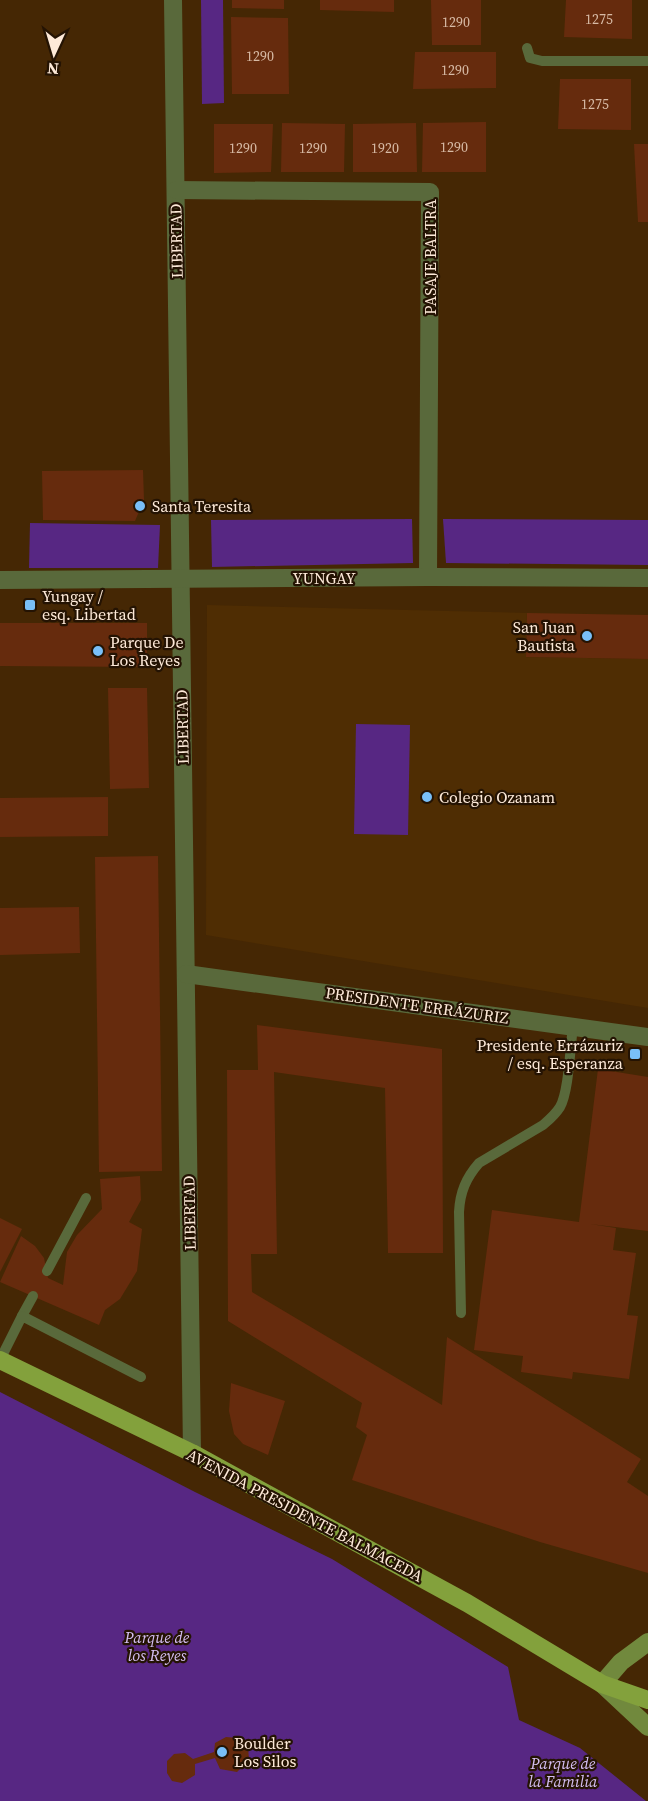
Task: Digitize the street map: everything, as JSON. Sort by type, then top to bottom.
[{"type":"main road","name":"AVENIDA PRESIDENTE BALMACEDA","points":[[0,1360],[192,1453],[467,1603],[602,1684],[648,1700]]},
{"type":"street","name":"LIBERTAD","points":[[173,0],[192,1453]]},
{"type":"street","name":"PASAJE BALTRA","points":[[176,190],[430,192],[428,577]]},
{"type":"street","name":"YUNGAY","points":[[0,580],[648,578]]},
{"type":"street","name":"PRESIDENTE ERRÁZURIZ","points":[[186,974],[648,1037]]},
{"type":"street","points":[[648,1642],[621,1662],[602,1684],[648,1727]]},
{"type":"lane","points":[[526,48],[530,58],[542,61],[648,61]]},
{"type":"lane","points":[[461,1313],[459,1212],[464,1185],[471,1172],[479,1164],[543,1125],[560,1107],[565,1093],[573,1027]]},
{"type":"lane","points":[[47,1270],[86,1198]]},
{"type":"lane","points":[[0,1360],[33,1296]]},
{"type":"lane","points":[[22,1316],[141,1377]]},
{"type":"shaded area","name":"Colegio Ozanam","points":[[207,605],[527,613],[526,657],[648,659],[648,1008],[206,935]]},
{"type":"green space","points":[[201,0],[223,0],[224,103],[202,104]]},
{"type":"green space","points":[[412,519],[413,563],[212,567],[211,520]]},
{"type":"green space","points":[[443,519],[648,520],[648,565],[446,563]]},
{"type":"green space","points":[[30,523],[160,525],[158,568],[29,568]]},
{"type":"green space","points":[[356,724],[410,725],[408,835],[354,834]]},
{"type":"green space","name":"Parque de los Reyes","points":[[0,1392],[332,1559],[508,1667],[519,1720],[580,1748],[646,1801],[0,1801]]},
{"type":"building","points":[[232,0],[284,0],[284,9],[232,8]]},
{"type":"building","points":[[320,0],[394,0],[394,12],[320,10]]},
{"type":"building","points":[[431,0],[481,0],[481,45],[432,45]]},
{"type":"building","points":[[566,0],[632,0],[632,39],[564,37]]},
{"type":"building","points":[[231,17],[288,18],[289,94],[232,94]]},
{"type":"building","points":[[415,52],[496,52],[496,88],[413,89]]},
{"type":"building","points":[[560,79],[631,79],[631,130],[558,129]]},
{"type":"building","points":[[486,122],[486,172],[422,172],[423,123]]},
{"type":"building","points":[[282,123],[345,124],[344,172],[281,172]]},
{"type":"building","points":[[416,123],[417,172],[353,172],[353,124]]},
{"type":"building","points":[[214,124],[273,124],[271,172],[214,173]]},
{"type":"building","points":[[634,144],[648,144],[648,222],[638,222]]},
{"type":"building","points":[[143,470],[144,500],[135,521],[43,520],[42,471]]},
{"type":"building","name":"San Juan Bautista","points":[[527,613],[648,615],[648,659],[526,657]]},
{"type":"building","points":[[0,623],[147,623],[147,667],[0,666]]},
{"type":"building","points":[[108,688],[147,688],[149,788],[110,789]]},
{"type":"building","points":[[108,797],[108,836],[0,837],[0,798]]},
{"type":"building","points":[[158,856],[162,1171],[99,1172],[95,857]]},
{"type":"building","points":[[79,907],[80,953],[0,955],[0,908]]},
{"type":"building","points":[[257,1025],[442,1049],[443,1253],[388,1253],[385,1088],[274,1072],[277,1254],[251,1254],[252,1292],[442,1405],[447,1337],[641,1459],[627,1482],[648,1496],[648,1573],[540,1542],[352,1480],[367,1435],[356,1427],[362,1403],[228,1321],[227,1070],[258,1070]]},
{"type":"building","points":[[598,1069],[648,1077],[648,1231],[590,1224],[616,1228],[613,1250],[636,1253],[627,1315],[638,1316],[629,1379],[573,1372],[572,1379],[521,1372],[523,1356],[474,1350],[492,1210],[579,1222]]},
{"type":"building","points":[[140,1176],[141,1200],[129,1222],[142,1229],[137,1271],[120,1299],[105,1310],[99,1325],[0,1282],[21,1236],[35,1246],[44,1258],[48,1278],[63,1285],[67,1252],[77,1235],[102,1209],[100,1179]]},
{"type":"building","points":[[0,1218],[22,1229],[0,1272]]},
{"type":"building","points":[[231,1383],[285,1401],[268,1455],[243,1444],[234,1434],[229,1411]]},
{"type":"building","points":[[226,1737],[238,1738],[248,1746],[249,1760],[237,1772],[220,1769],[215,1758],[195,1764],[195,1775],[182,1783],[172,1781],[167,1773],[167,1761],[174,1754],[185,1753],[193,1759],[214,1752],[215,1743]]},
{"type":"place","name":"Santa Teresita","points":[[140,506]]},
{"type":"place","name":"Yungay / esq. Libertad","points":[[30,605]]},
{"type":"place","name":"San Juan Bautista","points":[[587,636]]},
{"type":"place","name":"Parque De Los Reyes","points":[[98,651]]},
{"type":"place","name":"Colegio Ozanam","points":[[427,797]]},
{"type":"place","name":"Presidente Errázuriz / esq. Esperanza","points":[[635,1054]]},
{"type":"place","name":"Boulder Los Silos","points":[[222,1752]]},
{"type":"park label","name":"Parque de la Familia","points":[[563,1772]]}]
